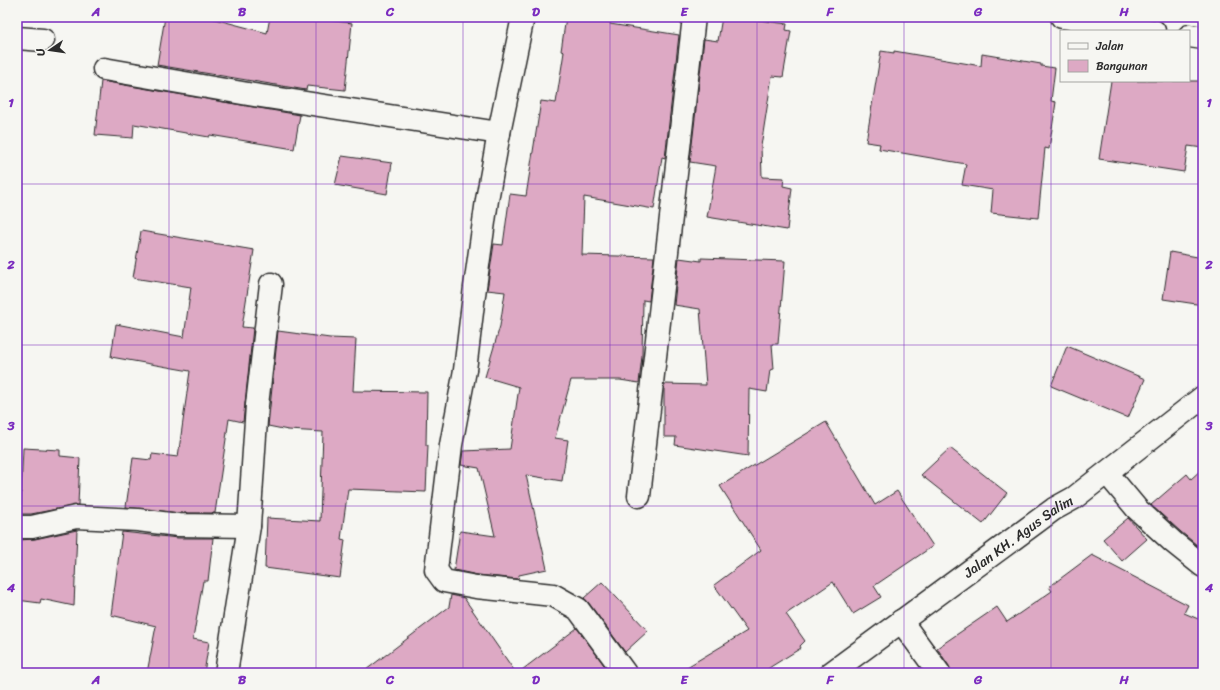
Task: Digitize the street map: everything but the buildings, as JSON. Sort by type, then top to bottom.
[{"type":"street","points":[[523,17],[487,200],[465,370],[451,445],[436,570],[444,581],[476,587],[553,595],[578,609],[625,673]]},
{"type":"street","points":[[640,496],[694,17]]},
{"type":"street","points":[[1062,17],[1147,30]]},
{"type":"street","points":[[1190,36],[1203,38]]},
{"type":"street","points":[[17,38],[43,40]]},
{"type":"street","points":[[104,69],[248,94],[499,133]]},
{"type":"street","points":[[226,673],[249,526],[257,405],[271,284]]},
{"type":"street","name":"Jalan KH. Agus Salim","points":[[831,673],[1054,509],[1074,498],[1203,397]]},
{"type":"street","points":[[1107,473],[1137,509],[1172,542],[1203,566]]},
{"type":"street","points":[[17,527],[32,527],[76,517],[138,520],[178,525],[249,526]]},
{"type":"street","points":[[900,621],[940,673]]}]
